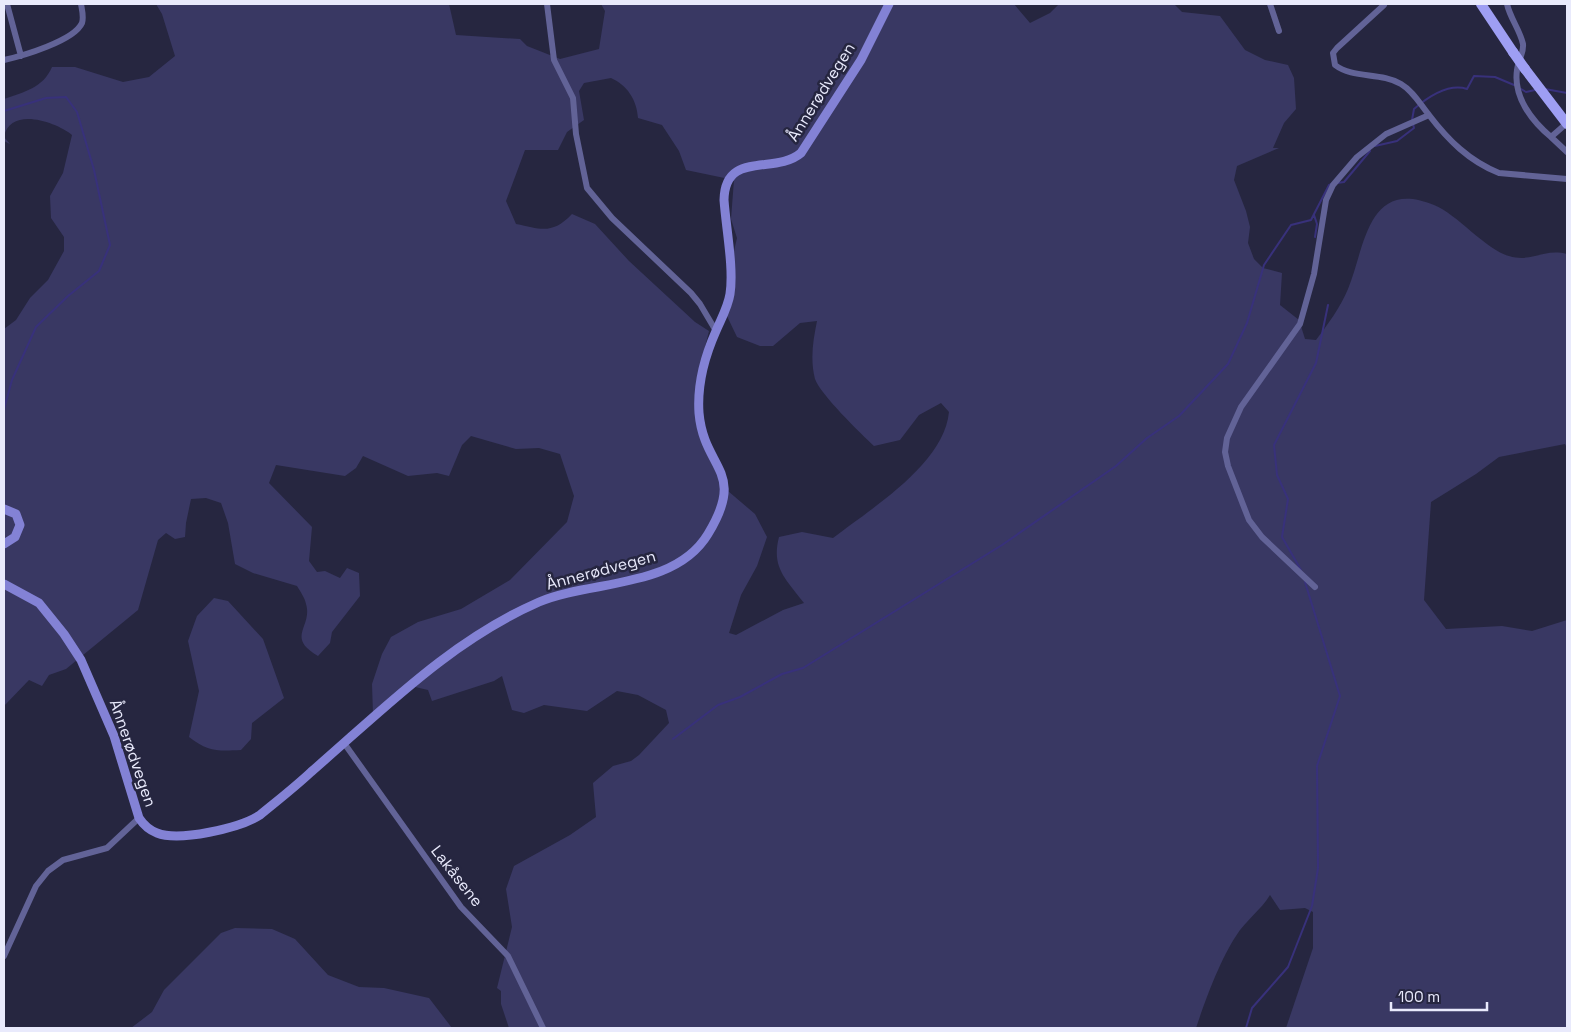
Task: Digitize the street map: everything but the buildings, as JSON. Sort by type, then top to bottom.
[{"type":"main road","name":"Ånnerødvegen","points":[[4,584],[39,603],[77,653],[109,722],[139,818],[150,830],[169,836],[237,827],[260,815],[344,743],[395,696],[441,659],[506,618],[559,595],[624,582],[656,572],[681,561],[696,550],[712,527],[723,503],[726,489],[724,476],[702,429],[699,414],[701,373],[730,295],[724,194],[730,178],[743,168],[790,161],[801,154],[861,60],[889,4]]},
{"type":"main road","points":[[1481,4],[1525,69],[1567,123]]},
{"type":"main road","points":[[4,509],[16,514],[20,525],[15,537],[4,544]]},
{"type":"street","points":[[7,4],[21,56]]},
{"type":"street","points":[[4,60],[36,52],[76,31],[83,18],[81,4]]},
{"type":"street","points":[[547,4],[554,60],[573,98],[576,134],[587,188],[612,218],[691,293],[716,331]]},
{"type":"street","points":[[1270,4],[1279,31]]},
{"type":"street","points":[[1507,4],[1524,46],[1516,74],[1520,96],[1536,124],[1567,152]]},
{"type":"street","points":[[1384,5],[1333,53],[1333,62],[1339,68],[1393,80],[1402,84],[1416,96],[1429,115],[1454,144],[1488,169],[1498,173],[1567,180]]},
{"type":"street","points":[[1314,587],[1262,537],[1249,520],[1228,466],[1225,452],[1227,438],[1246,399],[1300,324],[1314,274],[1326,200],[1333,185],[1357,157],[1386,134],[1429,115]]},
{"type":"street","points":[[1551,137],[1567,123]]},
{"type":"street","name":"Lakåsene","points":[[344,743],[461,907],[508,956],[543,1028]]},
{"type":"street","points":[[4,956],[33,891],[48,871],[63,860],[107,848],[139,818]]},
{"type":"shaded area","points":[[156,4],[449,4],[456,35],[520,39],[527,46],[560,59],[599,49],[605,11],[601,4],[1014,4],[1030,23],[1050,13],[1059,4],[1174,4],[1182,12],[1220,16],[1245,50],[1265,60],[1288,65],[1294,78],[1296,109],[1284,123],[1273,148],[1279,148],[1237,166],[1234,180],[1246,211],[1250,227],[1248,243],[1254,259],[1263,268],[1282,273],[1280,305],[1299,320],[1305,339],[1316,340],[1334,316],[1348,289],[1372,221],[1382,208],[1395,201],[1412,199],[1434,205],[1452,216],[1491,247],[1509,256],[1524,258],[1551,253],[1567,254],[1567,448],[1565,444],[1499,457],[1431,502],[1424,600],[1446,629],[1502,626],[1532,631],[1567,620],[1567,1028],[1286,1028],[1313,948],[1313,912],[1305,908],[1280,910],[1270,895],[1230,946],[1213,981],[1196,1028],[509,1028],[501,1004],[501,991],[497,988],[512,927],[506,889],[514,866],[570,835],[596,817],[593,783],[613,766],[631,761],[639,755],[669,723],[666,710],[638,695],[617,691],[587,711],[544,705],[524,713],[512,710],[502,676],[494,681],[432,701],[428,690],[411,686],[373,714],[372,684],[382,654],[391,637],[418,622],[461,609],[510,580],[567,522],[574,496],[560,454],[539,448],[516,449],[471,436],[462,445],[449,476],[437,473],[408,476],[363,456],[356,468],[345,476],[276,465],[269,483],[312,527],[309,561],[317,572],[325,571],[340,578],[347,568],[359,573],[360,596],[332,632],[330,643],[318,656],[303,643],[302,632],[307,612],[305,599],[297,586],[253,573],[235,564],[228,523],[221,503],[206,498],[191,499],[185,537],[175,539],[166,533],[158,540],[138,610],[66,669],[49,675],[42,686],[29,680],[4,706],[4,329],[16,320],[30,298],[48,280],[64,251],[64,237],[51,218],[50,196],[63,173],[72,135],[55,125],[34,120],[24,119],[8,127],[4,137],[4,99],[38,85],[44,80],[52,67],[75,67],[123,82],[149,77],[175,56],[162,14]],"holes":[[[611,78],[617,81],[633,99],[638,118],[662,125],[679,151],[686,170],[734,180],[731,219],[737,238],[730,268],[726,314],[737,337],[760,346],[773,346],[800,323],[817,321],[814,336],[813,364],[818,386],[832,404],[874,446],[900,440],[919,415],[941,403],[949,412],[944,431],[934,449],[920,467],[886,499],[833,538],[802,532],[779,537],[777,557],[782,573],[804,603],[783,610],[736,635],[729,633],[741,595],[757,566],[767,537],[755,514],[728,491],[702,438],[700,367],[709,331],[695,322],[629,261],[595,224],[572,214],[565,221],[552,228],[539,229],[516,224],[506,201],[525,150],[558,150],[567,132],[584,120],[579,91],[584,83]]]},
{"type":"shaded area","points":[[214,598],[228,601],[263,639],[284,698],[252,723],[251,739],[241,750],[214,750],[202,746],[189,737],[199,691],[188,641],[197,616]]},
{"type":"shaded area","points":[[235,928],[272,929],[295,939],[328,975],[359,987],[384,988],[429,998],[452,1028],[131,1028],[152,1012],[164,990],[221,933]]},
{"type":"waterway","points":[[1412,120],[1414,109],[1426,100],[1439,92],[1453,88],[1467,89],[1474,76],[1495,77],[1514,85]]},
{"type":"waterway","points":[[1521,89],[1526,92],[1535,90]]},
{"type":"waterway","points":[[1545,89],[1567,93]]},
{"type":"waterway","points":[[4,111],[46,98],[66,97],[77,112],[94,170],[110,245],[99,271],[68,296],[36,327],[12,380],[4,409]]},
{"type":"waterway","points":[[1375,146],[1397,141],[1414,128],[1413,124]]},
{"type":"waterway","points":[[1337,183],[1344,182],[1370,151]]},
{"type":"waterway","points":[[673,739],[718,705],[740,697],[782,674],[803,668],[1002,545],[1116,466],[1147,438],[1179,416],[1228,364],[1247,323],[1264,265],[1291,225],[1311,220],[1329,185],[1332,184]]},
{"type":"waterway","points":[[1314,215],[1317,224],[1315,237]]},
{"type":"waterway","points":[[1301,570],[1282,537],[1288,499],[1277,475],[1274,445],[1316,363],[1328,305]]},
{"type":"waterway","points":[[1246,1028],[1252,1008],[1288,967],[1312,906],[1318,868],[1317,766],[1340,696],[1305,582]]}]
